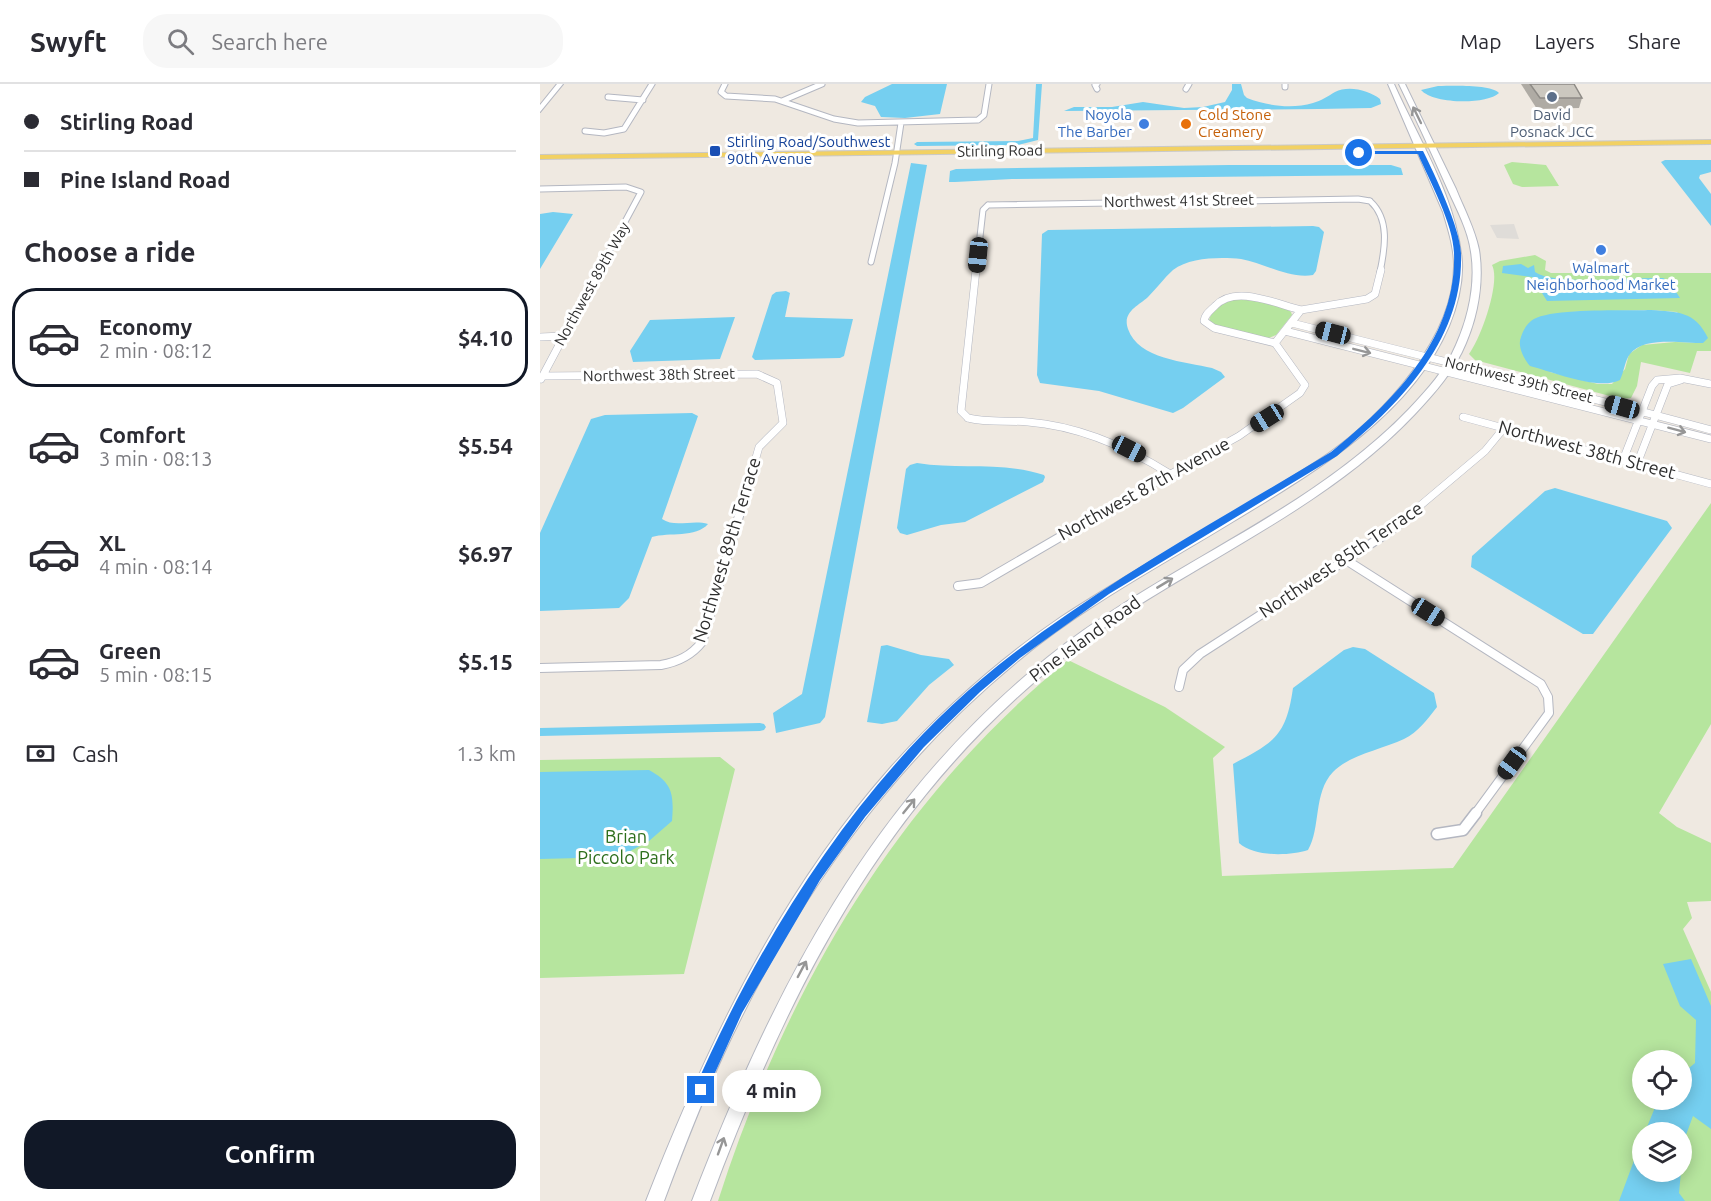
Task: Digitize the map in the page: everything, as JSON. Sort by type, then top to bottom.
[{"type":"main road","points":[[540,110],[560,84]]},
{"type":"main road","name":"Pine Island Road","points":[[656,1201],[682,1131],[737,1009],[778,937],[816,876],[861,814],[921,744],[977,690],[1017,656],[1106,592],[1334,454],[1368,426],[1395,399],[1425,362],[1454,299],[1458,252],[1448,215],[1391,84]]},
{"type":"main road","name":"Pine Island Road","points":[[701,1201],[723,1138],[776,1016],[819,938],[879,845],[948,758],[1033,675],[1118,612],[1352,468],[1394,433],[1448,368],[1462,343],[1472,314],[1475,253],[1467,223],[1402,84]]},
{"type":"main road","name":"Stirling Road","points":[[540,157],[1434,149],[1631,146],[1711,142]]},
{"type":"main road","name":"Stirling Road","points":[[1631,146],[1711,148]]},
{"type":"main road","name":"Stirling Road","points":[[540,162],[787,156]]},
{"type":"street","points":[[585,131],[598,133],[620,131],[628,126],[652,84]]},
{"type":"street","points":[[725,84],[721,92],[726,96],[761,97],[782,101],[842,120],[901,123],[978,120],[984,115],[989,84]]},
{"type":"street","points":[[782,101],[822,84]]},
{"type":"street","points":[[609,98],[643,100]]},
{"type":"street","points":[[871,262],[901,123]]},
{"type":"street","name":"Northwest 89th Way","points":[[540,189],[626,187],[637,189],[641,195],[541,379]]},
{"type":"street","name":"Northwest 41st Street","points":[[1170,474],[1129,449],[1080,432],[1030,423],[964,420],[962,411],[983,210],[986,204],[1372,200],[1377,206],[1383,227],[1385,246],[1376,294],[1366,299],[1301,310]]},
{"type":"street","points":[[1229,293],[1301,310],[1275,344],[1202,323],[1205,316],[1229,293]]},
{"type":"street","name":"Northwest 39th Street","points":[[1292,323],[1507,386],[1528,397],[1565,407],[1655,416],[1711,430]]},
{"type":"street","name":"Northwest 39th Street","points":[[1285,331],[1448,368],[1576,393],[1640,416],[1653,424],[1711,439]]},
{"type":"street","points":[[540,337],[563,336]]},
{"type":"street","name":"Northwest 87th Avenue","points":[[958,586],[981,583],[1048,542],[1267,418],[1300,393],[1306,384],[1275,344]]},
{"type":"street","name":"Northwest 38th Street","points":[[541,379],[746,374],[761,375],[773,380]]},
{"type":"street","points":[[1637,464],[1668,384],[1689,379]]},
{"type":"street","points":[[1623,460],[1652,386],[1657,380],[1689,379],[1711,384]]},
{"type":"street","name":"Northwest 89th Terrace","points":[[540,668],[661,665],[687,657],[702,642],[759,447],[783,423],[778,386],[773,380]]},
{"type":"street","name":"Northwest 38th Street","points":[[1463,417],[1711,484]]},
{"type":"street","name":"Northwest 85th Terrace","points":[[1179,687],[1184,670],[1200,654],[1389,531],[1485,451],[1504,428]]},
{"type":"street","points":[[1346,560],[1541,684],[1548,693],[1549,713],[1463,830],[1437,834]]},
{"type":"green space","points":[[1512,162],[1546,165],[1559,186],[1522,187],[1513,184],[1504,165]]},
{"type":"green space","points":[[1535,255],[1546,261],[1545,270],[1551,273],[1711,273],[1711,351],[1697,351],[1690,373],[1641,362],[1637,386],[1631,398],[1621,399],[1475,360],[1469,354],[1479,336],[1492,296],[1494,273],[1492,265],[1500,261]],"holes":[[[1651,310],[1677,312],[1702,343],[1675,342],[1642,345],[1629,354],[1625,369],[1612,384],[1598,384],[1550,372],[1571,312]]]},
{"type":"green space","points":[[1241,297],[1286,308],[1292,315],[1276,335],[1269,338],[1216,326],[1209,322],[1210,316],[1220,304]]},
{"type":"green space","points":[[1711,503],[1711,724],[1659,813],[1677,827],[1711,843],[1711,901],[1687,902],[1692,918],[1683,929],[1711,992],[1711,1201],[718,1201],[745,1123],[777,1047],[813,974],[854,904],[899,838],[950,775],[1006,715],[1068,660],[1165,707],[1225,747],[1213,758],[1222,876],[1453,868]]},
{"type":"green space","name":"Brian Piccolo Park","points":[[720,757],[735,769],[684,974],[540,978],[540,760]]},
{"type":"shaded area","points":[[1514,224],[1519,239],[1497,238],[1490,225]]},
{"type":"water","points":[[892,84],[947,84],[940,114],[905,118],[881,117],[875,106],[861,102],[865,97]]},
{"type":"water","points":[[1232,84],[1241,84],[1247,98],[1272,105],[1305,105],[1346,89],[1364,91],[1380,99],[1381,104],[1371,108],[1064,111],[1074,107],[1112,107],[1143,102],[1184,108],[1203,107],[1225,102],[1232,90]]},
{"type":"water","points":[[1438,86],[1480,87],[1499,93],[1483,100],[1460,101],[1436,98],[1421,90]]},
{"type":"water","points":[[1665,160],[1711,160],[1711,172],[1700,175],[1699,178],[1711,194],[1711,226],[1661,162]]},
{"type":"water","points":[[911,163],[927,165],[825,717],[820,723],[776,733],[773,713],[802,694]]},
{"type":"water","points":[[1391,165],[1401,168],[1403,175],[1012,179],[949,182],[950,171],[956,169]]},
{"type":"water","points":[[553,212],[573,214],[540,269],[540,214]]},
{"type":"water","points":[[1319,227],[1324,232],[1316,271],[1313,275],[1286,273],[1241,259],[1197,260],[1173,270],[1129,314],[1128,329],[1133,339],[1142,347],[1164,358],[1212,368],[1221,372],[1225,377],[1183,408],[1173,413],[1099,391],[1040,383],[1037,375],[1042,234],[1048,230]]},
{"type":"water","points":[[1521,264],[1528,268],[1534,265],[1535,272],[1560,279],[1663,278],[1669,281],[1680,298],[1547,301],[1532,277],[1502,273],[1503,266]]},
{"type":"water","points":[[786,291],[790,293],[785,317],[853,319],[844,356],[840,358],[755,360],[752,357],[772,295]]},
{"type":"water","points":[[1651,310],[1685,315],[1703,329],[1708,338],[1703,343],[1664,342],[1636,348],[1628,357],[1620,380],[1611,383],[1588,382],[1530,366],[1523,356],[1520,341],[1525,328],[1531,321],[1540,317],[1570,312]]},
{"type":"water","points":[[735,317],[720,359],[633,362],[630,351],[650,320]]},
{"type":"water","points":[[692,413],[698,416],[662,519],[673,523],[708,524],[689,533],[652,537],[629,598],[619,608],[540,611],[540,533],[591,419],[605,415]]},
{"type":"water","points":[[917,463],[1012,468],[1045,477],[1043,482],[965,522],[941,525],[907,535],[900,533],[897,528],[906,469]]},
{"type":"water","points":[[1555,488],[1667,521],[1672,528],[1593,634],[1583,634],[1471,567],[1472,556],[1545,491]]},
{"type":"water","points":[[887,645],[921,655],[949,659],[954,665],[929,685],[897,721],[882,724],[867,722],[881,646]]},
{"type":"water","points":[[1353,647],[1365,649],[1434,693],[1437,707],[1414,733],[1396,743],[1348,761],[1333,772],[1322,790],[1315,831],[1308,850],[1272,854],[1245,848],[1239,843],[1233,764],[1259,750],[1276,736],[1286,717],[1293,688],[1344,650]]},
{"type":"water","points":[[649,770],[667,785],[673,804],[672,821],[649,841],[619,857],[540,859],[540,772]]},
{"type":"water","points":[[1691,959],[1711,1006],[1711,1129],[1693,1116],[1691,1122],[1649,1122],[1654,1110],[1692,1110],[1692,1066],[1695,1063],[1696,1020],[1680,1006],[1663,964]]},
{"type":"water","points":[[1632,1166],[1632,1182],[1680,1182],[1679,1193],[1685,1201],[1619,1201]]},
{"type":"building","points":[[1530,84],[1574,84],[1582,98],[1540,98]]},
{"type":"waterway","points":[[917,144],[1018,143],[1036,139],[1039,84]]},
{"type":"waterway","points":[[815,146],[877,145]]},
{"type":"waterway","points":[[540,732],[760,727]]},
{"type":"place","name":"David Posnack JCC","points":[[1552,97]]},
{"type":"place","name":"Noyola The Barber","points":[[1144,124]]},
{"type":"place","name":"Cold Stone Creamery","points":[[1186,124]]},
{"type":"place","name":"Stirling Road/Southwest 90th Avenue","points":[[715,151]]},
{"type":"place","name":"Walmart Neighborhood Market","points":[[1601,250]]},
{"type":"route","points":[[701,1090],[737,1009],[816,876],[861,814],[921,744],[977,690],[1017,656],[1106,592],[1224,523],[1334,454],[1368,426],[1395,399],[1428,357],[1454,299],[1458,252],[1454,232],[1421,152],[1359,153]]}]
